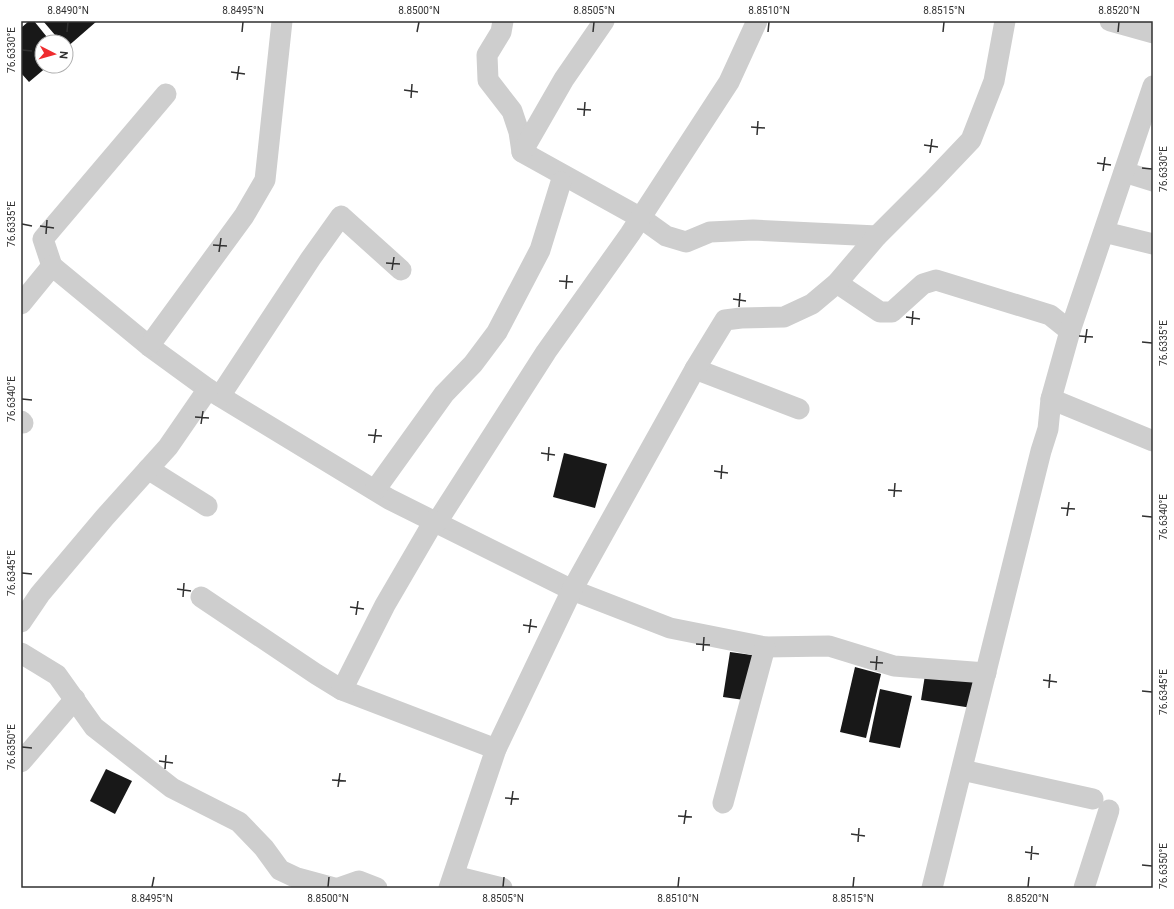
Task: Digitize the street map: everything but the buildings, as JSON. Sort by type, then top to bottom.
[{"type":"street","points":[[149,346],[244,216],[265,180],[282,21]]},
{"type":"street","points":[[504,21],[501,32],[486,54],[488,80],[512,110],[519,132],[522,152]]},
{"type":"street","points":[[522,152],[564,79],[604,21]]},
{"type":"street","points":[[342,690],[385,605],[436,522],[546,352],[641,218],[729,82],[757,21]]},
{"type":"street","points":[[502,888],[451,882],[496,749],[572,590],[695,369],[725,320],[784,317],[812,304],[837,283],[877,236],[971,140],[994,81],[1005,21]]},
{"type":"street","points":[[1110,21],[1153,33]]},
{"type":"street","points":[[932,888],[1041,451],[1048,430],[1051,399],[1070,331],[1153,86]]},
{"type":"street","points":[[166,94],[43,239],[52,266],[149,346],[214,393],[389,499],[572,590],[670,628],[765,647],[828,646],[894,666],[986,673]]},
{"type":"street","points":[[522,152],[641,218],[666,236],[686,242],[710,232],[753,230],[877,236]]},
{"type":"street","points":[[1124,172],[1153,181]]},
{"type":"street","points":[[375,490],[444,394],[473,364],[497,332],[540,250],[561,182]]},
{"type":"street","points":[[21,622],[40,594],[105,517],[214,393],[341,216],[401,270]]},
{"type":"street","points":[[1104,232],[1153,244]]},
{"type":"street","points":[[21,304],[52,266]]},
{"type":"street","points":[[837,283],[880,312],[892,312],[923,284],[936,280],[1050,315],[1070,331]]},
{"type":"street","points":[[695,369],[799,409]]},
{"type":"street","points":[[1051,399],[1153,441]]},
{"type":"street","points":[[148,469],[207,506]]},
{"type":"street","points":[[201,597],[342,690],[496,749]]},
{"type":"street","points":[[724,803],[765,647]]},
{"type":"street","points":[[21,653],[57,675],[94,727],[172,788],[239,822],[264,848],[280,870],[297,878],[334,888]]},
{"type":"street","points":[[21,762],[75,699]]},
{"type":"street","points":[[962,770],[1101,805],[1084,888]]},
{"type":"street","points":[[339,888],[359,881],[377,888]]}]
